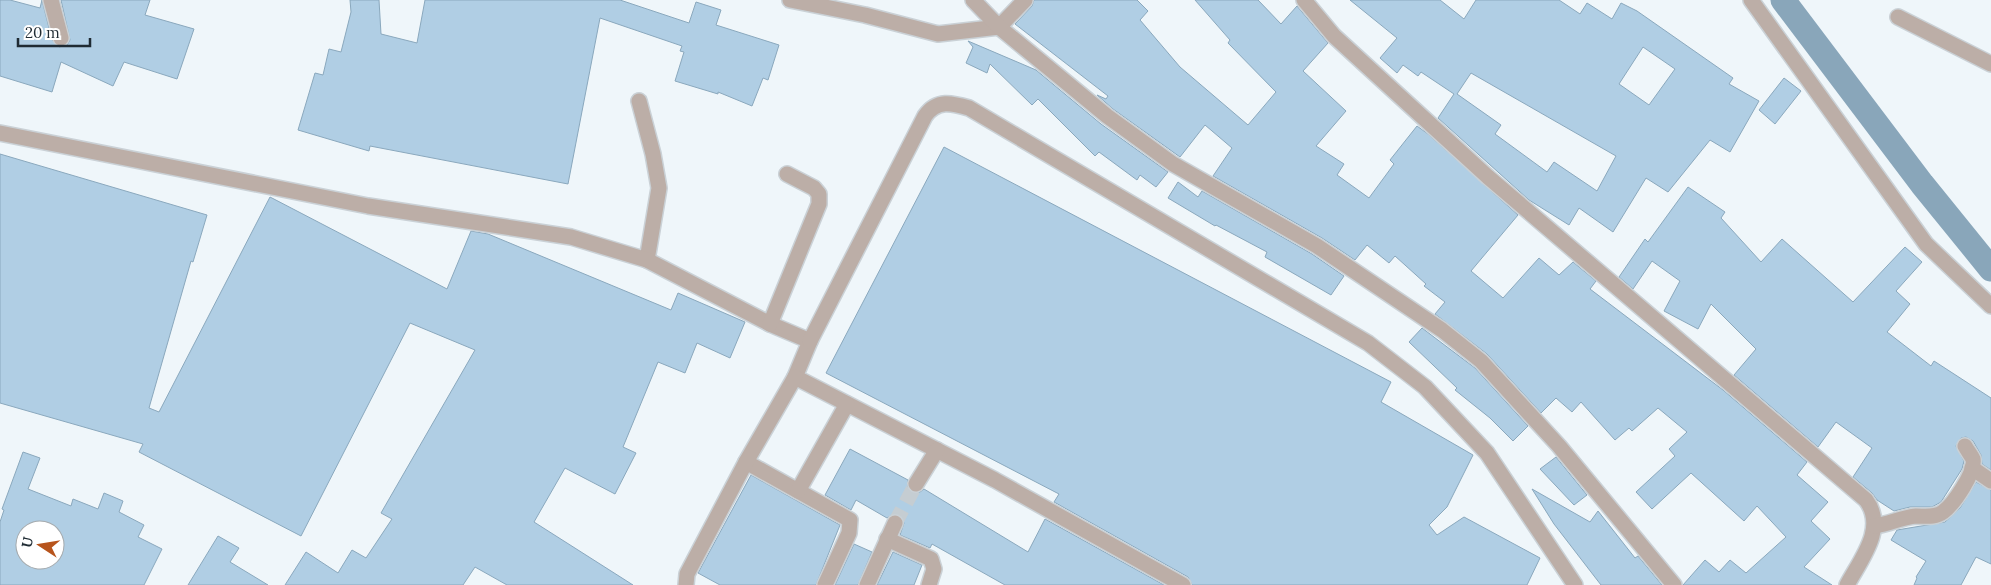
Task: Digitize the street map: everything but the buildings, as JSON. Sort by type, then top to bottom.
[{"type":"street","points":[[51,0],[61,38]]},
{"type":"street","points":[[790,0],[865,15],[938,34],[999,27],[1025,0]]},
{"type":"street","points":[[973,0],[999,27],[1107,116],[1173,164],[1317,246],[1442,330],[1481,361],[1559,446],[1674,585]]},
{"type":"street","points":[[1304,0],[1334,36],[1488,177],[1866,500],[1873,510],[1875,526],[1847,585]]},
{"type":"street","points":[[1751,0],[1926,244],[1991,306]]},
{"type":"street","points":[[1898,17],[1991,64]]},
{"type":"street","points":[[639,101],[653,154],[659,188],[647,260]]},
{"type":"street","points":[[686,585],[687,574],[746,462],[795,377],[810,341],[925,116],[930,109],[950,102],[963,106],[1368,343],[1426,387],[1487,453],[1575,585]]},
{"type":"street","points":[[0,133],[368,206],[572,237],[647,260],[770,324],[810,341]]},
{"type":"street","points":[[770,324],[819,204],[819,194],[814,188],[787,174]]},
{"type":"street","points":[[795,377],[995,480],[1184,585]]},
{"type":"street","points":[[798,491],[848,404]]},
{"type":"street","points":[[1875,526],[1890,524],[1903,518],[1933,516],[1943,512],[1967,480],[1972,468],[1973,460],[1965,446]]},
{"type":"street","points":[[916,484],[937,450]]},
{"type":"street","points":[[746,462],[850,520],[849,533],[825,585]]},
{"type":"street","points":[[1972,468],[1991,481]]},
{"type":"street","points":[[867,585],[895,523]]},
{"type":"street","points":[[888,539],[931,560],[934,570],[929,585]]},
{"type":"waterway","points":[[1783,0],[1922,184],[1991,269]]},
{"type":"tunnel","points":[[895,523],[916,484]]}]
